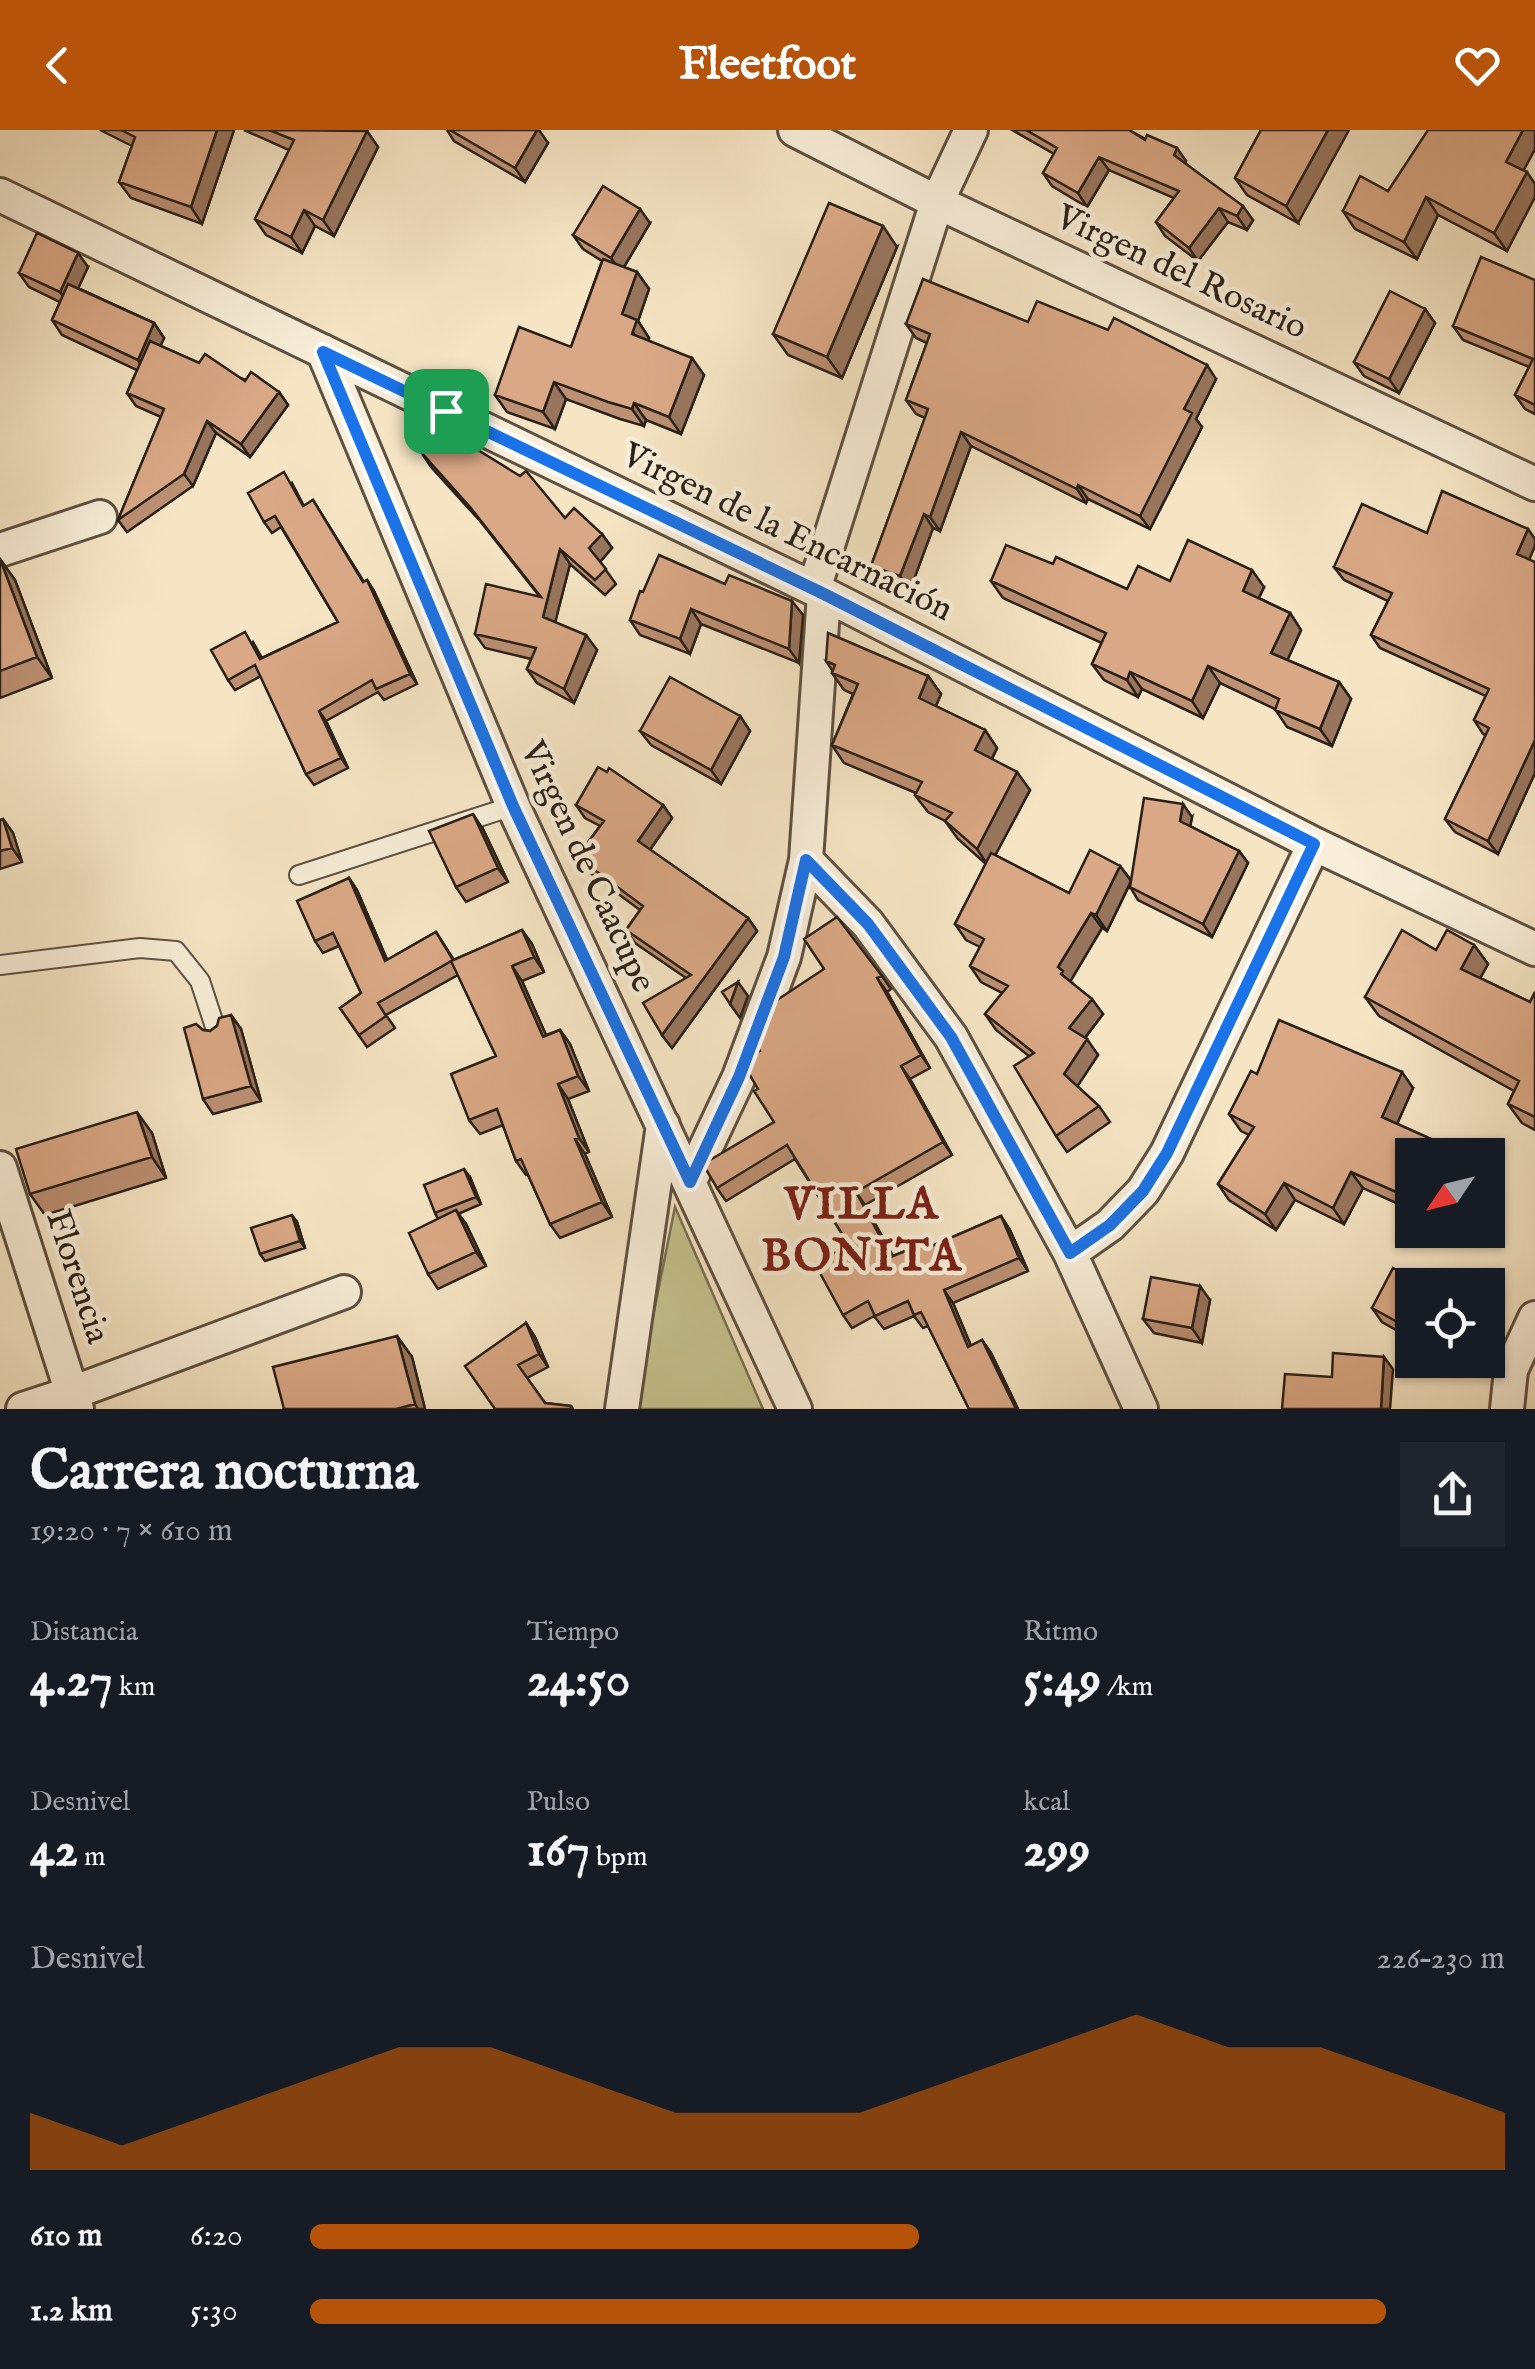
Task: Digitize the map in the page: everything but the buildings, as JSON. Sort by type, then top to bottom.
[{"type":"street","name":"Virgen del Rosario","points":[[795,130],[937,202],[1535,484]]},
{"type":"street","points":[[690,1182],[739,1077],[784,957],[806,860],[818,592],[937,202],[971,130]]},
{"type":"street","name":"Virgen de la Encarnación","points":[[0,195],[818,592],[1314,844],[1535,949]]},
{"type":"street","name":"Virgen de Caacupe","points":[[323,352],[513,806],[794,1409]]},
{"type":"street","points":[[0,550],[100,517]]},
{"type":"street","points":[[1070,1253],[1110,1225],[1143,1191],[1167,1153],[1314,844]]},
{"type":"street","points":[[806,860],[868,924],[951,1037],[1070,1253],[1141,1409]]},
{"type":"street","points":[[622,1409],[663,1125]]},
{"type":"street","name":"Florencia","points":[[0,1168],[74,1401]]},
{"type":"street","points":[[23,1409],[74,1401],[344,1292]]},
{"type":"street","points":[[1507,1409],[1523,1376],[1535,1318]]},
{"type":"lane","points":[[299,875],[513,806]]},
{"type":"lane","points":[[0,965],[140,948],[176,952],[200,982],[217,1033]]},
{"type":"shaded area","points":[[675,1207],[763,1409],[640,1409],[636,1401]]},
{"type":"district","name":"VILLA BONITA","points":[[862,1231]]},
{"type":"route","points":[[323,352],[446,411],[824,594],[1314,844],[1167,1153],[1143,1191],[1110,1225],[1070,1253],[951,1037],[868,924],[806,860],[784,957],[739,1077],[690,1182],[513,806],[323,352]]}]
